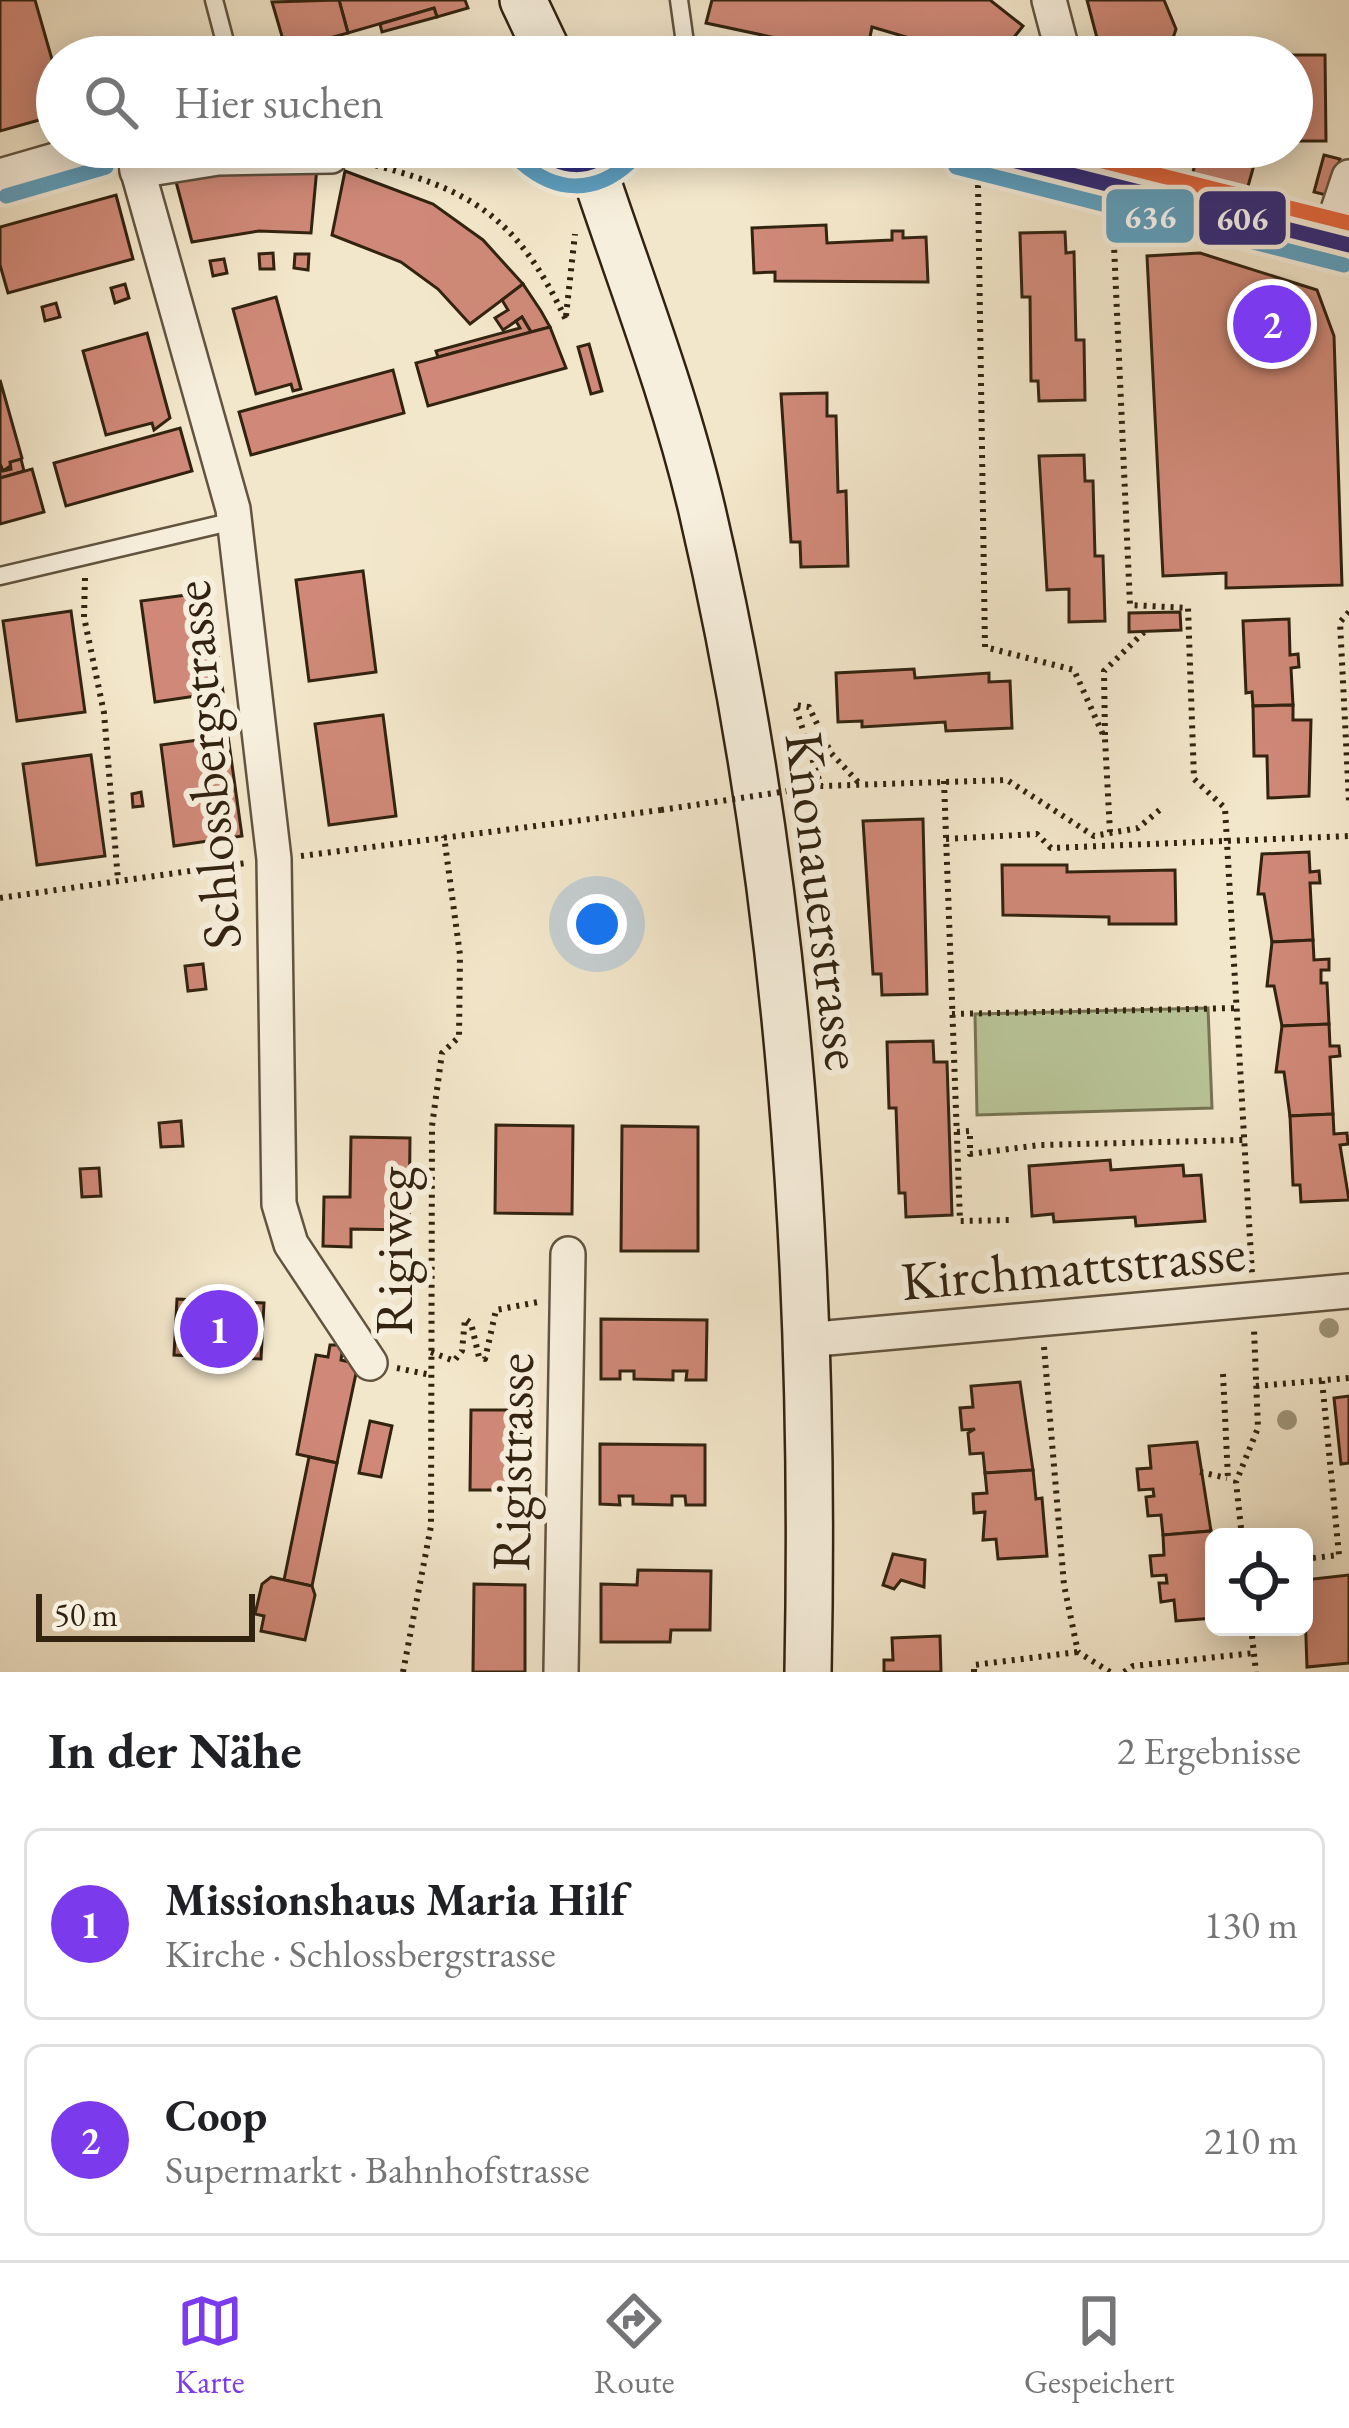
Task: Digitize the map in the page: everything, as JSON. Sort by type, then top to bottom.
[{"type":"street","points":[[523,0],[540,36]]},
{"type":"street","points":[[1049,0],[1058,36]]},
{"type":"street","points":[[0,176],[36,166]]},
{"type":"street","name":"Schlossbergstrasse","points":[[136,168],[234,521],[274,859],[279,1204],[291,1244],[370,1363]]},
{"type":"street","name":"Knonauerstrasse","points":[[606,168],[662,361],[736,668],[762,818],[788,1043],[806,1340],[808,1672]]},
{"type":"street","points":[[1075,168],[1112,185],[1339,243],[1349,177]]},
{"type":"street","name":"Rigistrasse","points":[[561,1672],[568,1254]]},
{"type":"street","name":"Kirchmattstrasse","points":[[806,1340],[1349,1291]]},
{"type":"lane","points":[[214,0],[223,36]]},
{"type":"lane","points":[[680,0],[684,36]]},
{"type":"lane","points":[[0,576],[234,521]]},
{"type":"path","points":[[378,168],[466,195],[513,235],[544,272],[566,320],[574,219]]},
{"type":"path","points":[[970,168],[985,647],[1074,670],[1105,739]]},
{"type":"path","points":[[1112,185],[1130,605],[1188,608],[1194,779],[1226,808],[1258,1428],[1232,1480]]},
{"type":"path","points":[[85,556],[84,617],[104,713],[118,881]]},
{"type":"path","points":[[1349,612],[1340,622],[1349,801]]},
{"type":"path","points":[[1110,832],[1104,671],[1144,632]]},
{"type":"path","points":[[821,786],[794,713],[802,702],[831,753],[858,782]]},
{"type":"path","points":[[0,898],[858,782],[1007,780],[1094,836],[1138,828],[1162,808]]},
{"type":"path","points":[[944,781],[960,1221],[1010,1220]]},
{"type":"path","points":[[946,839],[1036,834],[1051,848],[1349,836]]},
{"type":"path","name":"Rigiweg","points":[[404,1672],[431,1526],[432,1126],[442,1053],[459,1037],[462,997],[444,836]]},
{"type":"path","points":[[952,1014],[1237,1008]]},
{"type":"path","points":[[957,1132],[970,1131],[970,1154],[1040,1145],[1244,1140]]},
{"type":"path","points":[[431,1352],[454,1361],[462,1351],[465,1319],[471,1323],[479,1358],[485,1359],[496,1310],[510,1303],[567,1300]]},
{"type":"path","points":[[1042,1319],[1064,1585],[1078,1652]]},
{"type":"path","points":[[1223,1374],[1240,1528]]},
{"type":"path","points":[[1256,1386],[1349,1378]]},
{"type":"path","points":[[1313,1558],[1339,1555],[1322,1380]]},
{"type":"path","points":[[1200,1472],[1232,1480]]},
{"type":"path","points":[[1252,1636],[1256,1672]]},
{"type":"path","points":[[974,1672],[974,1665],[1078,1652],[1110,1672]]},
{"type":"path","points":[[1124,1672],[1133,1666],[1253,1653]]},
{"type":"green space","points":[[1208,1008],[1212,1108],[977,1115],[975,1014]]},
{"type":"building","points":[[0,0],[35,0],[45,36],[36,36],[36,121],[0,131]]},
{"type":"building","points":[[339,0],[465,0],[468,8],[437,17],[434,8],[348,33]]},
{"type":"building","points":[[339,0],[348,33],[282,36],[272,2]]},
{"type":"building","points":[[712,0],[990,0],[1023,26],[1015,36],[903,36],[872,27],[870,36],[767,36],[706,23]]},
{"type":"building","points":[[1087,0],[1164,0],[1176,29],[1174,36],[1096,36]]},
{"type":"building","points":[[434,8],[437,17],[382,32],[380,24]]},
{"type":"building","points":[[1313,55],[1325,55],[1326,141],[1313,141]]},
{"type":"building","points":[[1324,155],[1340,159],[1330,196],[1314,192]]},
{"type":"building","points":[[253,168],[317,168],[311,233],[259,231],[192,242],[175,178]]},
{"type":"building","points":[[1194,168],[1253,168],[1247,190],[1192,175]]},
{"type":"building","points":[[345,171],[433,204],[483,240],[523,284],[470,324],[438,289],[401,262],[332,235]]},
{"type":"building","points":[[116,195],[133,259],[8,293],[0,265],[0,227]]},
{"type":"building","points":[[826,225],[827,243],[892,240],[892,231],[903,231],[903,238],[926,237],[928,282],[775,281],[775,272],[754,273],[752,228]]},
{"type":"building","points":[[1065,232],[1066,253],[1074,252],[1076,340],[1084,340],[1085,400],[1039,401],[1038,381],[1031,381],[1030,297],[1022,297],[1020,233]]},
{"type":"building","points":[[273,253],[274,269],[260,269],[259,254]]},
{"type":"building","points":[[1200,253],[1317,290],[1334,336],[1342,585],[1226,588],[1226,573],[1163,576],[1147,256]]},
{"type":"building","points":[[295,254],[309,254],[308,270],[294,268]]},
{"type":"building","points":[[224,259],[227,273],[213,276],[210,261]]},
{"type":"building","points":[[125,284],[129,298],[115,303],[111,288]]},
{"type":"building","points":[[523,284],[550,327],[531,332],[522,317],[503,330],[495,318],[508,310],[502,300]]},
{"type":"building","points":[[276,297],[301,389],[293,391],[291,384],[256,394],[233,309]]},
{"type":"building","points":[[56,303],[60,317],[45,321],[42,307]]},
{"type":"building","points":[[522,317],[531,332],[438,357],[436,351],[520,328],[516,321]]},
{"type":"building","points":[[550,327],[566,368],[428,406],[416,363]]},
{"type":"building","points":[[147,333],[170,418],[154,430],[152,423],[106,435],[83,351]]},
{"type":"building","points":[[589,344],[602,391],[591,394],[578,347]]},
{"type":"building","points":[[393,370],[404,413],[251,455],[239,412]]},
{"type":"building","points":[[0,380],[22,458],[3,471],[0,464]]},
{"type":"building","points":[[827,393],[827,416],[836,416],[838,492],[846,491],[848,566],[801,567],[800,542],[791,542],[781,394]]},
{"type":"building","points":[[180,428],[192,471],[66,506],[54,463]]},
{"type":"building","points":[[1084,455],[1085,481],[1093,481],[1095,556],[1103,556],[1105,621],[1069,622],[1069,589],[1047,590],[1039,456]]},
{"type":"building","points":[[21,459],[24,471],[0,478],[0,464],[3,471],[11,469],[10,462]]},
{"type":"building","points":[[32,469],[44,512],[0,524],[0,478]]},
{"type":"building","points":[[363,571],[376,672],[309,681],[296,580]]},
{"type":"building","points":[[209,592],[223,692],[155,702],[141,601]]},
{"type":"building","points":[[71,611],[85,712],[17,721],[3,621]]},
{"type":"building","points":[[1180,612],[1181,630],[1129,632],[1129,613]]},
{"type":"building","points":[[1289,619],[1290,655],[1298,654],[1299,667],[1291,668],[1293,705],[1253,706],[1252,692],[1246,693],[1243,621]]},
{"type":"building","points":[[914,669],[915,678],[989,673],[989,682],[1010,681],[1012,728],[946,731],[945,722],[862,727],[862,721],[838,722],[836,673]]},
{"type":"building","points":[[1293,705],[1293,720],[1311,720],[1309,796],[1268,798],[1267,756],[1254,756],[1253,706]]},
{"type":"building","points":[[383,715],[396,816],[329,825],[315,724]]},
{"type":"building","points":[[228,736],[242,836],[174,846],[161,745]]},
{"type":"building","points":[[91,755],[105,856],[37,865],[23,764]]},
{"type":"building","points":[[141,792],[143,806],[133,807],[132,794]]},
{"type":"building","points":[[923,819],[927,994],[882,995],[881,974],[873,974],[863,821]]},
{"type":"building","points":[[1309,852],[1310,872],[1319,871],[1320,883],[1310,883],[1313,940],[1272,942],[1264,894],[1258,894],[1262,854]]},
{"type":"building","points":[[1002,865],[1067,865],[1067,872],[1175,870],[1176,924],[1003,915]]},
{"type":"building","points":[[1313,940],[1314,960],[1329,959],[1329,970],[1321,970],[1321,983],[1327,983],[1329,1024],[1282,1026],[1274,986],[1267,986],[1272,942]]},
{"type":"building","points":[[203,964],[206,989],[188,991],[185,966]]},
{"type":"building","points":[[1329,1024],[1330,1046],[1339,1046],[1340,1056],[1330,1057],[1333,1114],[1290,1116],[1284,1072],[1276,1072],[1282,1026]]},
{"type":"building","points":[[933,1041],[934,1062],[947,1062],[952,1215],[906,1217],[905,1193],[899,1193],[896,1108],[889,1108],[887,1042]]},
{"type":"building","points":[[1333,1114],[1334,1134],[1347,1133],[1348,1144],[1340,1145],[1349,1200],[1301,1202],[1300,1185],[1293,1185],[1290,1116]]},
{"type":"building","points":[[181,1121],[183,1146],[161,1147],[159,1123]]},
{"type":"building","points":[[496,1125],[573,1126],[572,1214],[495,1213]]},
{"type":"building","points":[[622,1126],[698,1127],[698,1251],[621,1251]]},
{"type":"building","points":[[351,1137],[410,1138],[409,1230],[351,1229],[351,1247],[323,1246],[324,1197],[350,1197]]},
{"type":"building","points":[[1110,1160],[1111,1170],[1183,1165],[1184,1176],[1201,1175],[1205,1221],[1136,1226],[1135,1217],[1054,1222],[1053,1214],[1032,1216],[1029,1166]]},
{"type":"building","points":[[99,1168],[101,1196],[82,1197],[80,1169]]},
{"type":"building","points":[[177,1299],[264,1303],[261,1359],[174,1355]]},
{"type":"building","points":[[601,1319],[707,1320],[706,1380],[686,1380],[687,1371],[673,1371],[673,1380],[634,1379],[634,1371],[620,1371],[620,1379],[601,1379]]},
{"type":"building","points":[[330,1345],[343,1345],[341,1360],[358,1364],[337,1463],[297,1454],[316,1355],[328,1357]]},
{"type":"building","points":[[1020,1382],[1033,1470],[985,1473],[983,1453],[970,1454],[968,1433],[975,1429],[962,1430],[960,1408],[973,1407],[971,1386]]},
{"type":"building","points":[[1349,1396],[1349,1463],[1341,1464],[1334,1398]]},
{"type":"building","points":[[471,1410],[520,1410],[520,1429],[528,1429],[528,1435],[516,1434],[516,1453],[527,1453],[527,1458],[520,1458],[520,1490],[470,1490]]},
{"type":"building","points":[[370,1421],[392,1426],[381,1477],[359,1473]]},
{"type":"building","points":[[1197,1442],[1211,1528],[1163,1535],[1161,1515],[1148,1516],[1146,1497],[1154,1496],[1153,1489],[1139,1490],[1137,1469],[1151,1468],[1149,1446]]},
{"type":"building","points":[[600,1444],[705,1445],[705,1505],[686,1505],[685,1496],[672,1496],[672,1505],[633,1504],[633,1496],[619,1496],[620,1505],[600,1504]]},
{"type":"building","points":[[309,1457],[337,1463],[312,1586],[284,1580]]},
{"type":"building","points":[[1033,1470],[1036,1499],[1042,1498],[1047,1556],[998,1559],[996,1539],[983,1540],[985,1512],[974,1513],[973,1494],[987,1493],[985,1473]]},
{"type":"building","points":[[1205,1532],[1205,1619],[1176,1621],[1174,1600],[1161,1602],[1159,1583],[1167,1583],[1166,1575],[1152,1576],[1150,1556],[1164,1555],[1163,1535]]},
{"type":"building","points":[[893,1554],[925,1560],[924,1587],[901,1580],[894,1589],[883,1585]]},
{"type":"building","points":[[638,1570],[711,1571],[710,1630],[671,1630],[670,1642],[601,1642],[601,1584],[637,1585]]},
{"type":"building","points":[[1349,1575],[1349,1663],[1307,1667],[1306,1636],[1313,1636],[1313,1579]]},
{"type":"building","points":[[271,1577],[312,1586],[315,1595],[305,1640],[261,1631],[264,1616],[255,1614],[262,1584]]},
{"type":"building","points":[[474,1584],[525,1585],[525,1672],[473,1672]]},
{"type":"building","points":[[940,1636],[941,1672],[884,1672],[884,1660],[893,1660],[892,1638]]},
{"type":"transit line","name":"636","points":[[6,196],[103,168]]},
{"type":"transit line","name":"636","points":[[528,168],[548,180],[576,186],[603,180],[622,168]]},
{"type":"transit line","name":"636","points":[[960,168],[1344,265]]},
{"type":"transit line","name":"606","points":[[1044,168],[1349,245]]},
{"type":"transit line","points":[[1130,168],[1349,223]]},
{"type":"place","name":"Coop","points":[[1272,324]]},
{"type":"place","name":"Missionshaus Maria Hilf","points":[[219,1329]]}]
